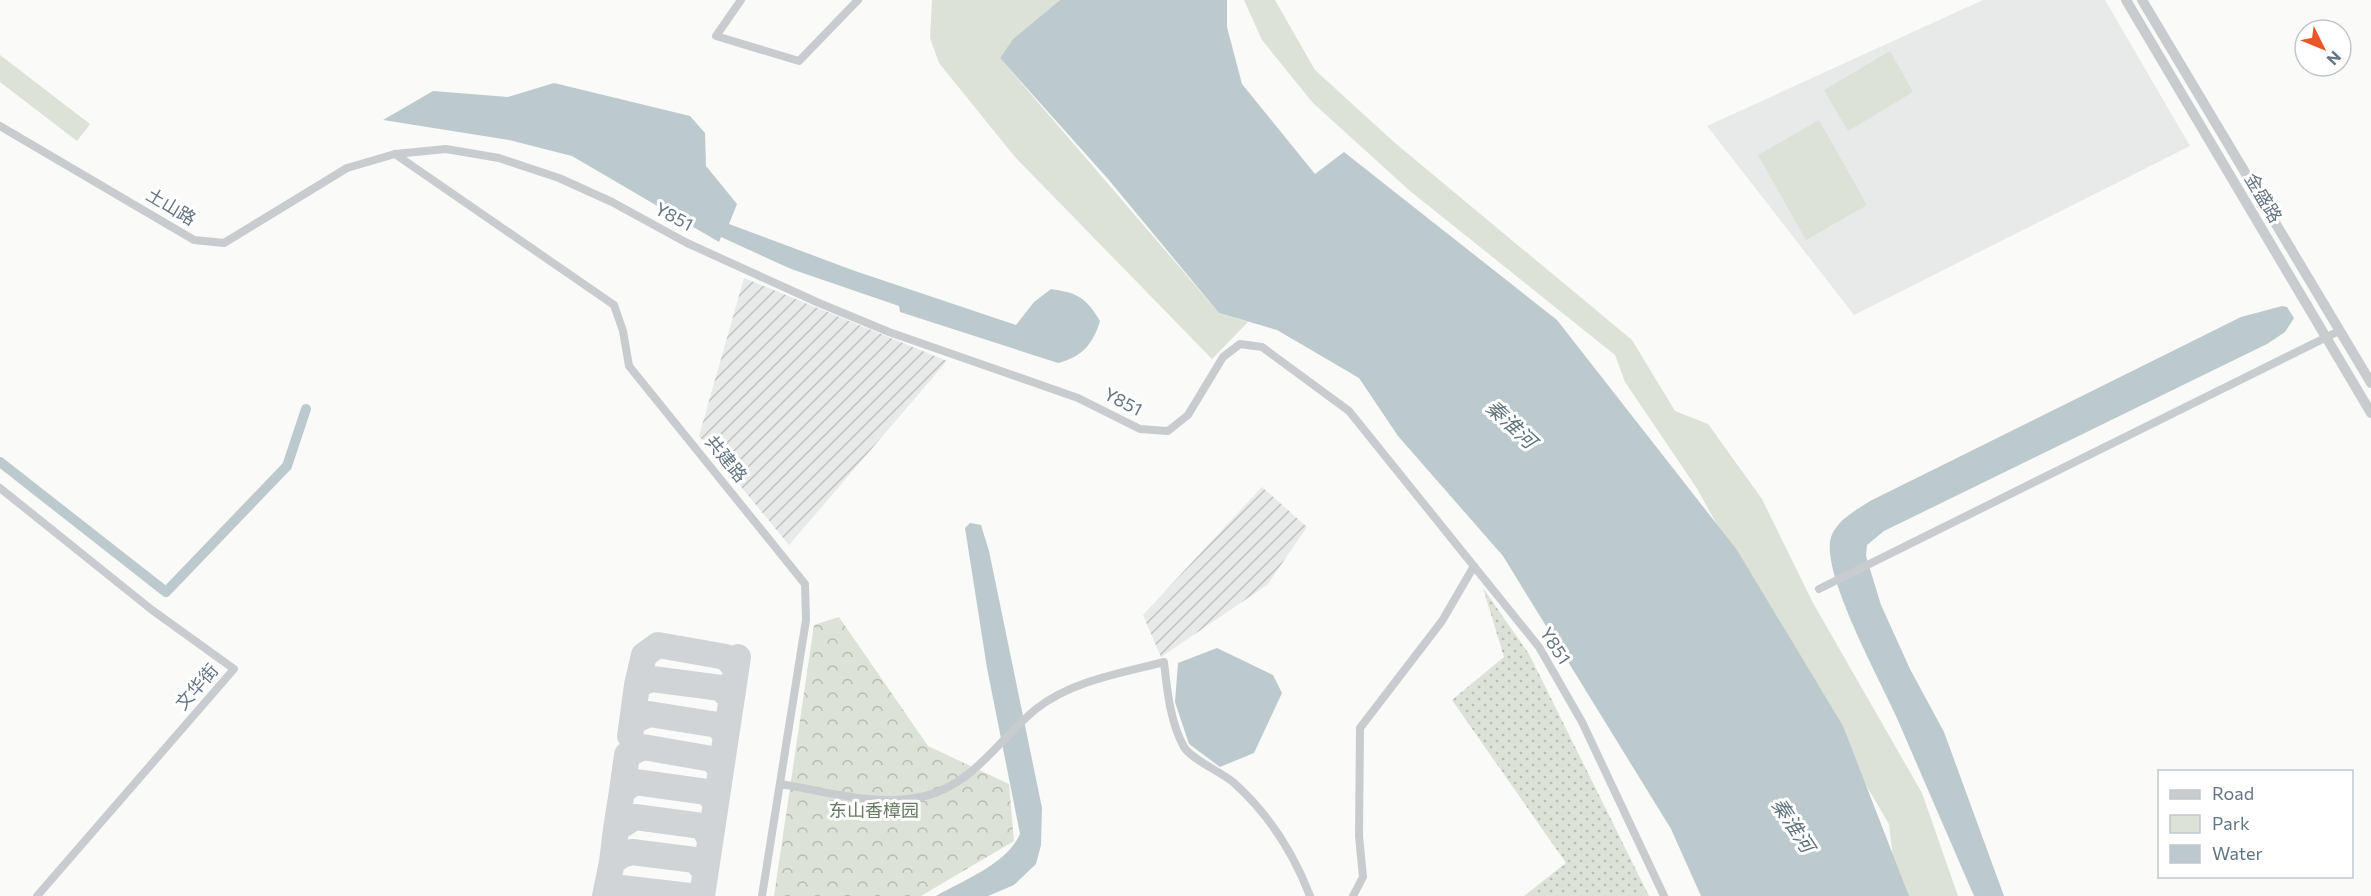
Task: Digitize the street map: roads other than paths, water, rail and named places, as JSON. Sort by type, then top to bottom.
[{"type":"street","points":[[741,0],[716,36],[799,61],[858,0]]},
{"type":"street","name":"金盛路","points":[[2126,0],[2371,413]]},
{"type":"street","name":"金盛路","points":[[2142,0],[2371,383]]},
{"type":"street","name":"土山路","points":[[0,126],[194,240],[224,243],[347,168],[395,154]]},
{"type":"street","name":"Y851","points":[[395,154],[446,149],[499,158],[559,178],[612,202],[687,243],[819,303],[889,332],[1078,399],[1140,429],[1168,431],[1188,415],[1223,357],[1240,344],[1262,347],[1349,411],[1539,647],[1571,704],[1664,896]]},
{"type":"street","name":"共建路","points":[[395,154],[614,305],[623,331],[629,366],[805,585],[806,620],[762,896]]},
{"type":"street","points":[[1819,589],[2339,331]]},
{"type":"street","name":"文华街","points":[[0,488],[152,610],[234,669],[37,896]]},
{"type":"street","points":[[1353,896],[1363,877],[1359,836],[1360,728],[1442,621],[1474,566]]},
{"type":"street","points":[[780,784],[879,800],[921,797],[973,772],[1036,709],[1059,694],[1098,679],[1164,662],[1169,700],[1185,749],[1232,782],[1269,820],[1296,860],[1310,896]]},
{"type":"water","name":"秦淮河","points":[[1060,0],[1227,0],[1227,27],[1242,84],[1315,174],[1344,152],[1557,320],[1737,550],[1843,726],[1909,896],[1701,896],[1671,829],[1503,556],[1398,436],[1359,378],[1277,330],[1219,313],[1108,179],[1000,58],[1013,39]]},
{"type":"water","points":[[554,83],[690,116],[705,133],[706,166],[737,204],[729,224],[855,271],[1016,325],[1034,302],[1051,289],[1068,292],[1085,301],[1100,321],[1094,336],[1080,353],[1058,363],[900,312],[899,306],[791,269],[721,237],[719,242],[572,156],[509,140],[383,120],[433,91],[508,97]]},
{"type":"water","points":[[2282,306],[2287,307],[2294,318],[2285,332],[2267,344],[1884,531],[1867,545],[1866,556],[1881,605],[1910,669],[1944,732],[2004,896],[1974,896],[1896,716],[1844,604],[1831,559],[1830,542],[1835,529],[1870,501],[2241,317]]},
{"type":"water","points":[[970,523],[981,525],[989,551],[1042,808],[1041,845],[1036,864],[1014,885],[988,896],[936,896],[995,863],[1014,845],[1020,834],[987,668],[965,528]]},
{"type":"water","points":[[1217,648],[1273,675],[1282,693],[1254,753],[1220,767],[1189,744],[1175,702],[1178,663]]},
{"type":"waterway","points":[[0,462],[166,592],[287,466],[306,409]]},
{"type":"park label","name":"东山香樟园","points":[[874,811]]}]
